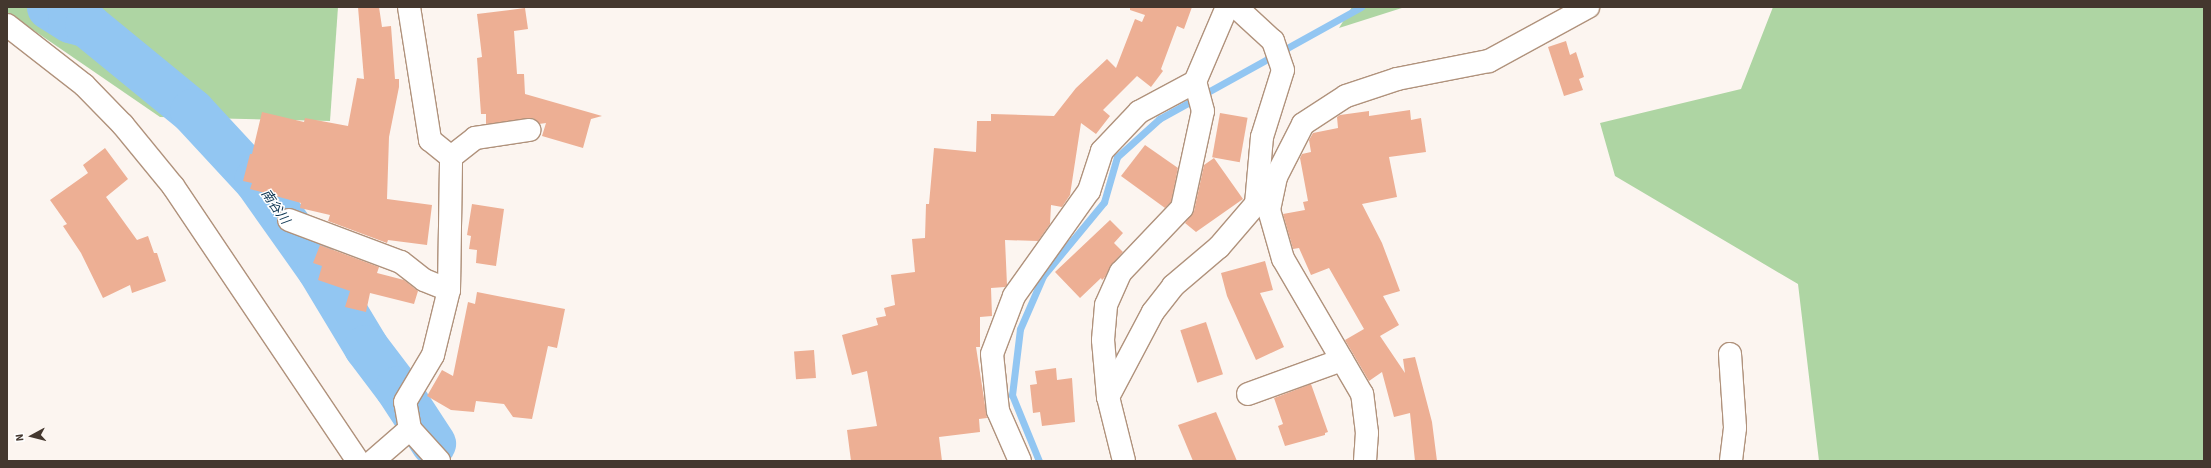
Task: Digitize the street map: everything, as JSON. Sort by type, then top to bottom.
[{"type":"street","points":[[409,7],[430,140],[451,157]]},
{"type":"street","points":[[1124,461],[1108,397],[1103,340],[1106,305],[1121,272],[1182,208],[1203,111],[1196,82],[1227,7]]},
{"type":"street","points":[[1236,7],[1273,41],[1282,70],[1262,137],[1264,195],[1283,258],[1362,394],[1367,433],[1365,461]]},
{"type":"street","points":[[1108,397],[1153,312],[1173,286],[1219,247],[1264,195],[1276,177],[1303,124],[1346,96],[1397,79],[1489,61],[1588,7]]},
{"type":"street","points":[[7,24],[84,85],[123,124],[173,186],[358,461]]},
{"type":"street","points":[[1020,461],[998,410],[992,354],[1014,296],[1089,191],[1102,151],[1139,112],[1196,82]]},
{"type":"street","points":[[451,157],[475,138],[529,130]]},
{"type":"street","points":[[439,461],[410,429],[405,402],[432,355],[448,290],[451,157]]},
{"type":"street","points":[[289,220],[401,262],[424,280],[448,290]]},
{"type":"street","points":[[1730,354],[1735,428],[1731,461]]},
{"type":"street","points":[[1248,394],[1342,360]]},
{"type":"street","points":[[373,461],[410,429]]},
{"type":"green space","points":[[7,7],[338,7],[330,121],[160,117],[7,12]]},
{"type":"green space","points":[[1352,7],[1405,7],[1339,28]]},
{"type":"green space","points":[[1773,7],[2204,7],[2204,461],[1819,461],[1798,284],[1615,176],[1600,123],[1741,89]]},
{"type":"building","points":[[358,7],[379,7],[382,27],[391,26],[395,79],[399,79],[399,87],[389,137],[387,199],[432,205],[427,245],[388,240],[387,243],[328,221],[330,215],[300,208],[301,203],[250,189],[252,183],[243,181],[250,154],[252,154],[262,112],[304,122],[305,118],[348,126],[357,78],[364,79]]},
{"type":"building","points":[[1130,7],[1192,7],[1184,29],[1177,26],[1161,69],[1163,71],[1151,87],[1137,76],[1103,110],[1110,116],[1096,134],[1081,123],[1070,195],[1062,207],[1051,205],[1050,224],[1038,241],[1005,240],[1007,285],[1005,287],[991,288],[992,316],[980,317],[980,347],[976,347],[987,418],[979,419],[980,432],[939,437],[942,461],[851,461],[847,430],[877,426],[867,371],[852,375],[842,335],[878,325],[876,318],[886,316],[884,308],[895,305],[891,275],[915,272],[912,239],[925,238],[926,204],[929,204],[934,148],[976,152],[977,121],[991,121],[991,114],[1054,116],[1076,88],[1107,59],[1116,68],[1135,19],[1142,22],[1145,15],[1130,10]]},
{"type":"building","points":[[525,8],[528,29],[514,31],[517,74],[524,74],[525,94],[602,116],[591,119],[583,148],[542,136],[546,123],[539,124],[533,118],[486,124],[486,114],[481,114],[477,58],[482,57],[477,14]]},
{"type":"building","points":[[1566,41],[1570,55],[1576,52],[1584,77],[1579,79],[1583,90],[1564,96],[1548,47]]},
{"type":"building","points":[[1410,110],[1411,120],[1421,118],[1426,152],[1389,157],[1397,197],[1362,204],[1382,243],[1400,291],[1383,296],[1399,325],[1380,336],[1405,373],[1403,359],[1415,357],[1432,422],[1437,461],[1415,461],[1410,413],[1394,417],[1382,372],[1369,381],[1345,340],[1364,329],[1329,268],[1311,275],[1299,248],[1293,249],[1283,214],[1305,210],[1303,202],[1308,201],[1300,158],[1302,154],[1311,152],[1309,140],[1313,133],[1338,128],[1337,117],[1340,115],[1369,111],[1369,116]]},
{"type":"building","points":[[1220,113],[1248,118],[1240,162],[1212,157]]},
{"type":"building","points":[[1145,145],[1178,168],[1171,202],[1165,208],[1121,176]]},
{"type":"building","points":[[105,148],[128,179],[106,197],[137,240],[148,236],[154,253],[157,253],[166,281],[132,293],[130,285],[103,298],[81,253],[63,226],[67,224],[50,200],[88,173],[83,165]]},
{"type":"building","points":[[1214,158],[1243,199],[1196,232],[1185,223],[1194,211],[1204,165]]},
{"type":"building","points":[[472,204],[504,209],[496,266],[476,263],[477,250],[469,249],[471,236],[467,235]]},
{"type":"building","points":[[1110,220],[1123,233],[1114,243],[1123,252],[1112,264],[1105,277],[1102,280],[1101,278],[1080,298],[1055,272]]},
{"type":"building","points":[[320,245],[379,267],[377,273],[404,280],[418,291],[414,304],[370,293],[366,312],[345,307],[350,291],[318,280],[322,266],[313,263]]},
{"type":"building","points":[[1265,261],[1273,290],[1260,293],[1284,347],[1256,360],[1227,296],[1221,273]]},
{"type":"building","points":[[477,292],[565,309],[557,348],[548,346],[532,419],[513,417],[504,404],[476,401],[474,412],[451,410],[427,396],[442,370],[453,376],[468,302],[475,304]]},
{"type":"building","points":[[1206,322],[1223,374],[1197,383],[1180,330]]},
{"type":"building","points":[[814,350],[816,378],[796,379],[794,351]]},
{"type":"building","points":[[1056,368],[1057,380],[1072,378],[1075,422],[1042,426],[1040,412],[1033,413],[1030,385],[1037,384],[1035,371]]},
{"type":"building","points":[[1311,384],[1328,432],[1325,433],[1325,435],[1285,446],[1278,426],[1283,424],[1274,398]]},
{"type":"building","points":[[1216,412],[1237,461],[1193,461],[1178,425]]},
{"type":"waterway","name":"南谷川","points":[[49,7],[70,20],[87,25],[192,111],[256,180],[319,269],[366,347],[397,388],[433,443]]},
{"type":"waterway","points":[[1039,461],[1012,395],[1020,329],[1043,276],[1104,202],[1117,157],[1159,119],[1361,7]]}]
